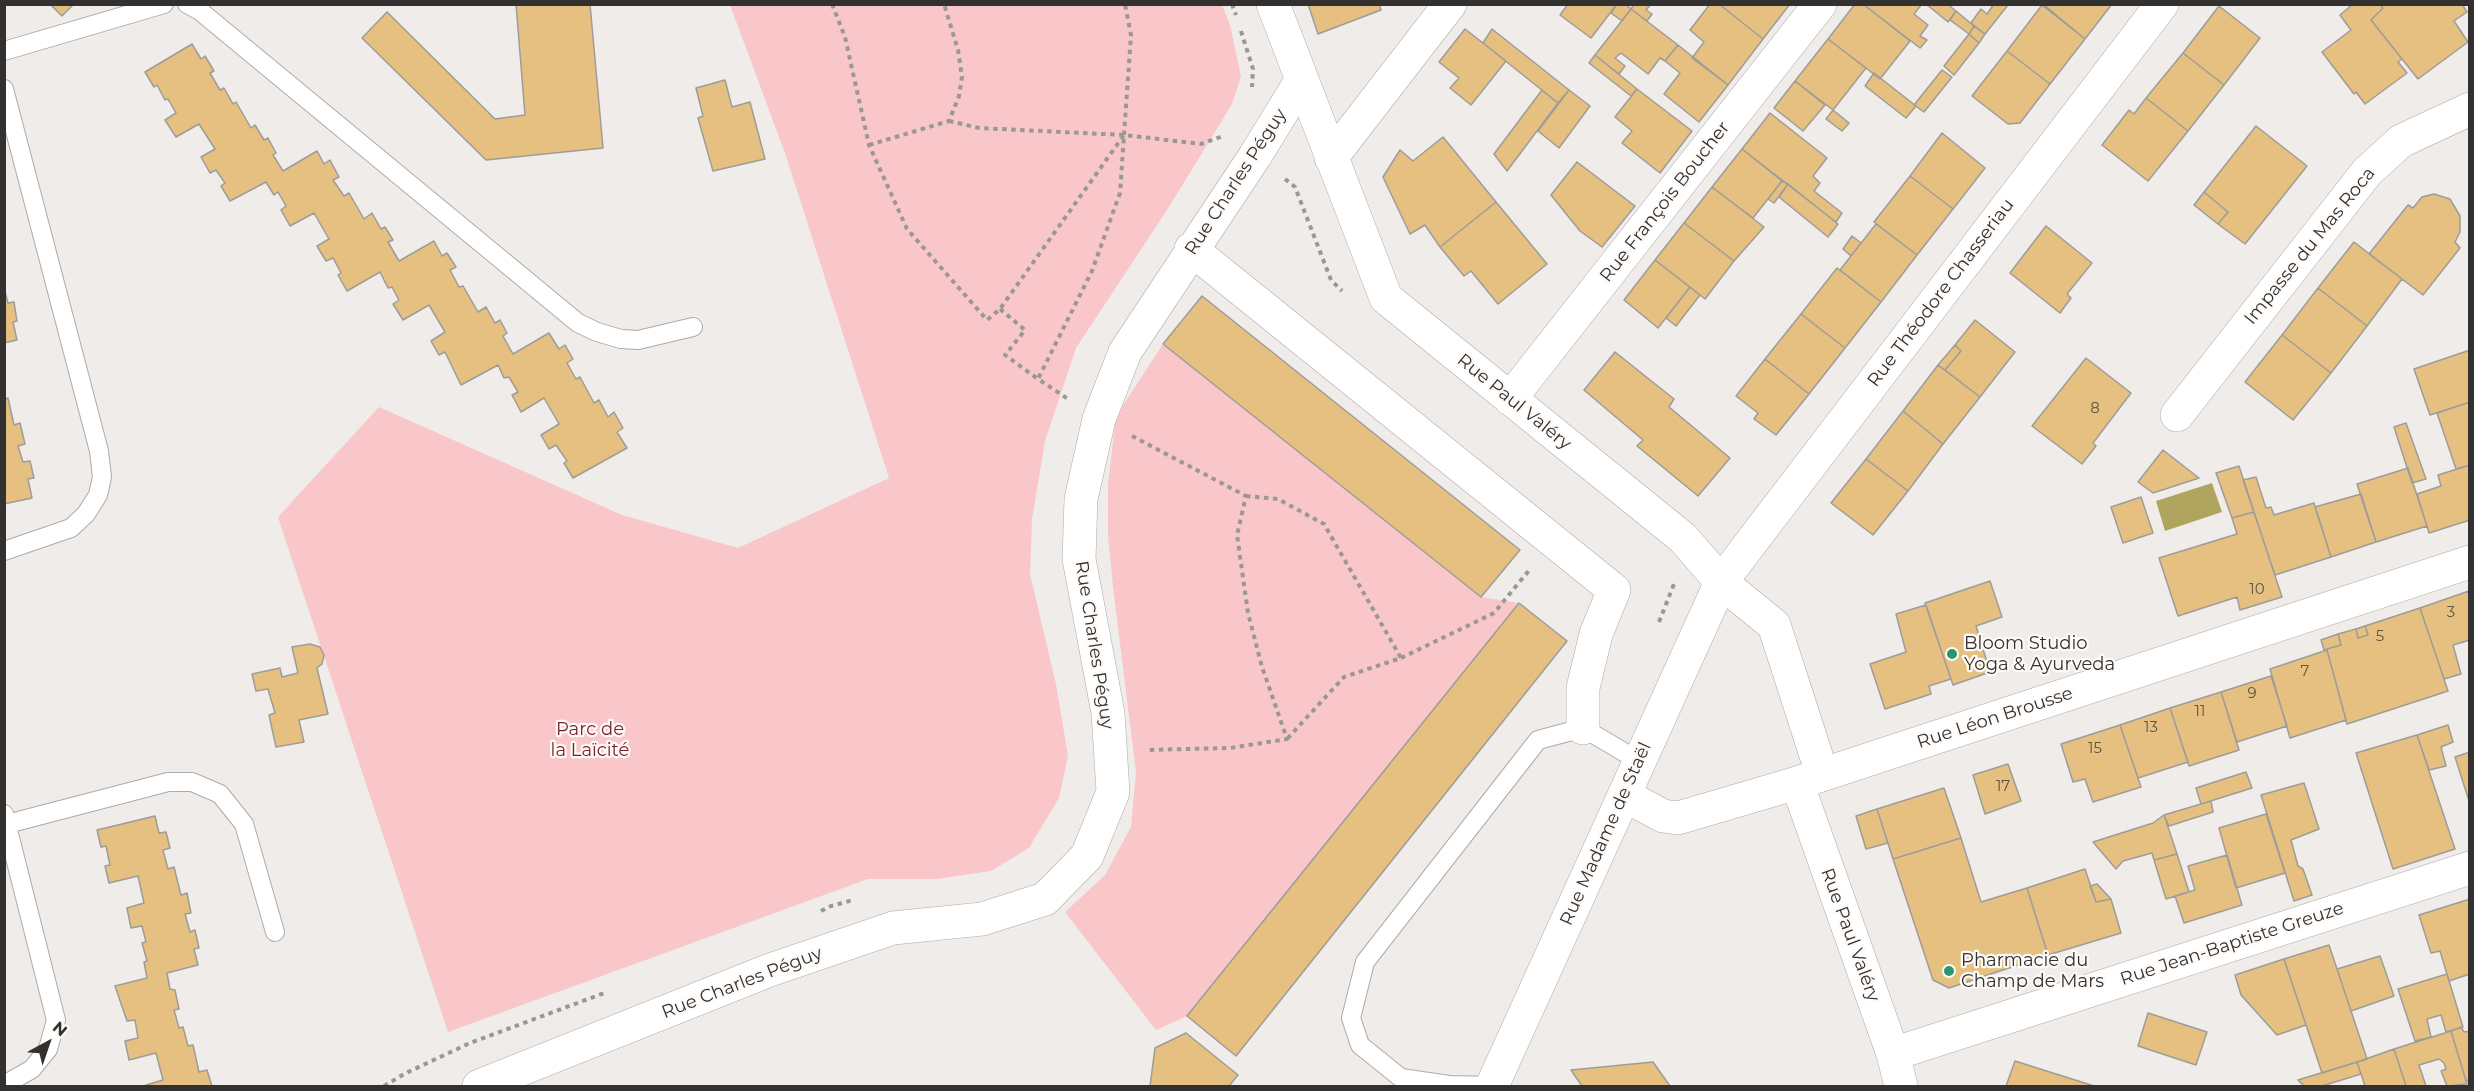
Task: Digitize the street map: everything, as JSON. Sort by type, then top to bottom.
[{"type":"street","name":"Rue Paul Valéry","points":[[1273,4],[1386,298],[1683,538],[1720,582],[1774,625],[1816,755]]},
{"type":"street","points":[[1331,158],[1450,4]]},
{"type":"street","name":"Rue François Boucher","points":[[1509,399],[1820,4]]},
{"type":"street","name":"Rue Théodore Chasseriau","points":[[1720,582],[2162,4]]},
{"type":"street","name":"Rue Charles Péguy","points":[[479,1086],[770,970],[892,928],[982,919],[1045,899],[1087,856],[1113,792],[1108,713],[1079,559],[1081,499],[1099,419],[1125,352],[1191,249],[1255,156],[1301,81]]},
{"type":"street","name":"Impasse du Mas Roca","points":[[2177,415],[2367,172],[2401,141],[2469,109]]},
{"type":"street","points":[[1191,249],[1614,590],[1596,634],[1583,688],[1583,729]]},
{"type":"street","name":"Rue Léon Brousse","points":[[1624,795],[1663,816],[1678,818],[1797,783],[2469,562]]},
{"type":"street","name":"Rue Madame de Staël","points":[[1492,1086],[1720,582]]},
{"type":"street","name":"Rue Paul Valéry","points":[[1797,783],[1893,1054],[1901,1086]]},
{"type":"street","name":"Rue Jean-Baptiste Greuze","points":[[1893,1054],[2469,868]]},
{"type":"lane","points":[[4,51],[164,4]]},
{"type":"lane","points":[[187,4],[200,11],[578,323],[597,332],[621,339],[638,340],[693,327]]},
{"type":"lane","points":[[4,88],[99,451],[102,477],[98,495],[86,514],[71,528],[4,551]]},
{"type":"lane","points":[[1492,1086],[1449,1085],[1401,1078],[1360,1045],[1351,1018],[1365,962],[1539,740],[1583,729],[1639,761]]},
{"type":"lane","points":[[4,1084],[32,1069],[48,1049],[56,1020],[6,819],[168,782],[192,782],[220,794],[244,824],[275,932]]},
{"type":"path","points":[[944,4],[958,50],[962,77],[959,96],[948,121]]},
{"type":"path","points":[[1124,135],[1131,36],[1125,4]]},
{"type":"path","points":[[869,145],[948,121],[979,128],[1124,135],[1201,144],[1227,135],[1220,145]]},
{"type":"path","points":[[1000,309],[1025,330],[1005,355],[1038,379]]},
{"type":"path","points":[[1066,410],[1072,389]]},
{"type":"path","points":[[1246,496],[1278,499],[1324,524],[1401,658]]},
{"type":"path","points":[[1287,739],[1344,677],[1401,658],[1494,613],[1553,541]]},
{"type":"path","points":[[816,914],[831,906],[854,900]]},
{"type":"path","points":[[384,1086],[470,1043],[615,989]]},
{"type":"green space","name":"Parc de la Laïcité","points":[[730,5],[1222,5],[1230,25],[1241,76],[1232,104],[1169,207],[1076,348],[1045,441],[1032,519],[1030,574],[1056,684],[1068,756],[1059,798],[1029,848],[991,871],[937,879],[868,879],[448,1032],[278,517],[379,407],[622,515],[738,548],[889,478],[785,153]]},
{"type":"green space","points":[[1163,344],[1481,597],[1519,603],[1187,1016],[1156,1030],[1065,912],[1105,875],[1131,827],[1136,772],[1113,587],[1108,535],[1108,484],[1116,416]]},
{"type":"shaded area","points":[[2212,483],[2222,512],[2165,531],[2156,501]]},
{"type":"building","points":[[50,4],[74,4],[62,16]]},
{"type":"building","points":[[516,4],[590,4],[603,148],[486,160],[362,38],[387,12],[495,119],[525,115]]},
{"type":"building","points":[[1308,4],[1379,4],[1381,10],[1318,34]]},
{"type":"building","points":[[1568,4],[1617,4],[1591,38],[1560,15]]},
{"type":"building","points":[[1617,4],[1625,4],[1631,9],[1622,21],[1611,13]]},
{"type":"building","points":[[1634,4],[1651,4],[1646,10],[1652,14],[1647,21],[1631,9]]},
{"type":"building","points":[[1710,4],[1719,4],[1763,39],[1728,85],[1692,58],[1704,42],[1690,30]]},
{"type":"building","points":[[1719,4],[1790,4],[1763,39]]},
{"type":"building","points":[[1855,4],[1863,4],[1910,41],[1880,79],[1828,39]]},
{"type":"building","points":[[1863,4],[1922,4],[1914,14],[1928,25],[1920,36],[1927,40],[1920,48]]},
{"type":"building","points":[[1926,4],[1947,4],[1956,11],[1948,22]]},
{"type":"building","points":[[1994,4],[2008,5],[1985,34],[1971,23],[1981,9],[1987,14]]},
{"type":"building","points":[[2043,4],[2112,4],[2085,39]]},
{"type":"building","points":[[2353,4],[2380,4],[2383,8],[2371,20],[2402,59],[2398,62],[2407,73],[2365,104],[2356,92],[2354,94],[2322,52],[2351,30],[2340,15]]},
{"type":"building","points":[[2380,4],[2462,4],[2467,12],[2454,21],[2468,42],[2418,79],[2371,20],[2383,8]]},
{"type":"building","points":[[2042,5],[2085,39],[2050,84],[2007,51]]},
{"type":"building","points":[[2219,6],[2260,38],[2224,85],[2183,53]]},
{"type":"building","points":[[1631,9],[1678,45],[1665,61],[1660,58],[1648,74],[1621,53],[1615,58],[1625,66],[1619,74],[1595,55]]},
{"type":"building","points":[[1956,11],[1974,26],[1969,34],[1950,20]]},
{"type":"building","points":[[1974,26],[1985,34],[1979,43],[1969,34]]},
{"type":"building","points":[[1465,29],[1506,61],[1471,105],[1450,88],[1459,78],[1439,62]]},
{"type":"building","points":[[1492,29],[1569,90],[1558,103],[1483,43]]},
{"type":"building","points":[[1969,34],[1979,43],[1954,75],[1944,66]]},
{"type":"building","points":[[1828,39],[1866,68],[1833,110],[1795,81]]},
{"type":"building","points":[[192,44],[201,59],[205,56],[214,71],[210,73],[220,90],[224,88],[233,104],[236,102],[251,128],[255,125],[264,140],[268,138],[276,153],[273,155],[283,171],[317,151],[324,164],[330,160],[339,177],[333,180],[344,196],[349,193],[364,219],[372,213],[381,229],[385,227],[393,240],[388,242],[399,261],[434,241],[442,256],[447,253],[456,267],[450,270],[459,287],[463,286],[478,312],[486,307],[495,323],[500,320],[507,333],[503,336],[513,354],[549,333],[559,349],[565,345],[573,359],[567,363],[576,379],[580,377],[594,403],[599,400],[608,417],[614,412],[623,428],[617,432],[627,448],[573,478],[564,463],[567,461],[556,445],[549,449],[541,435],[559,424],[544,398],[521,412],[512,395],[518,392],[509,377],[504,378],[498,365],[461,385],[445,352],[439,355],[431,341],[445,332],[429,305],[403,320],[393,304],[399,300],[392,287],[388,288],[380,272],[347,291],[338,275],[341,273],[333,258],[326,261],[317,246],[329,239],[314,213],[290,226],[281,210],[286,206],[278,192],[274,195],[266,182],[230,201],[221,186],[225,183],[216,170],[210,173],[201,157],[215,149],[199,124],[176,137],[165,120],[176,113],[168,99],[165,100],[157,85],[154,87],[145,72]]},
{"type":"building","points":[[1678,45],[1728,85],[1699,122],[1664,94],[1680,73],[1665,61]]},
{"type":"building","points":[[2007,51],[2050,84],[2020,123],[2008,124],[1972,96]]},
{"type":"building","points":[[2183,53],[2224,85],[2188,131],[2146,98]]},
{"type":"building","points":[[1595,55],[1637,89],[1631,96],[1589,63]]},
{"type":"building","points":[[1942,70],[1952,77],[1924,112],[1914,105]]},
{"type":"building","points":[[1874,73],[1916,106],[1906,118],[1865,86]]},
{"type":"building","points":[[725,80],[732,107],[750,102],[765,159],[713,171],[698,118],[703,116],[696,88]]},
{"type":"building","points":[[1795,81],[1825,105],[1803,131],[1774,108]]},
{"type":"building","points":[[1637,89],[1692,131],[1660,173],[1622,143],[1632,131],[1615,117]]},
{"type":"building","points":[[1542,90],[1558,103],[1507,171],[1494,154]]},
{"type":"building","points":[[1569,90],[1590,106],[1559,148],[1538,131]]},
{"type":"building","points":[[2146,98],[2188,131],[2148,181],[2102,145],[2129,110],[2134,114]]},
{"type":"building","points":[[1833,110],[1849,123],[1842,131],[1826,119]]},
{"type":"building","points":[[1770,113],[1827,158],[1813,176],[1820,183],[1814,191],[1842,213],[1836,222],[1742,149]]},
{"type":"building","points":[[2256,126],[2307,166],[2245,244],[2218,224],[2228,212],[2204,192]]},
{"type":"building","points":[[1942,133],[1985,168],[1953,209],[1910,176]]},
{"type":"building","points":[[1443,137],[1496,202],[1440,247],[1425,225],[1410,234],[1383,177],[1400,150],[1413,161]]},
{"type":"building","points":[[1742,149],[1782,181],[1753,218],[1712,187]]},
{"type":"building","points":[[1577,162],[1635,206],[1602,247],[1580,231],[1551,195]]},
{"type":"building","points":[[1910,176],[1953,209],[1917,255],[1874,222]]},
{"type":"building","points":[[1782,181],[1788,184],[1774,203],[1768,199]]},
{"type":"building","points":[[1788,184],[1838,224],[1828,237],[1779,197]]},
{"type":"building","points":[[1712,187],[1764,227],[1734,261],[1684,223]]},
{"type":"building","points":[[2204,192],[2228,212],[2218,224],[2194,205]]},
{"type":"building","points":[[2434,194],[2450,199],[2460,216],[2460,232],[2455,242],[2460,248],[2423,295],[2369,254],[2408,205],[2413,208],[2422,197]]},
{"type":"building","points":[[1496,202],[1547,264],[1498,304],[1471,271],[1464,276],[1440,247]]},
{"type":"building","points":[[1684,223],[1734,261],[1705,299],[1655,260]]},
{"type":"building","points":[[1876,224],[1917,255],[1881,302],[1840,270]]},
{"type":"building","points":[[2046,226],[2092,263],[2067,294],[2071,298],[2060,313],[2010,273]]},
{"type":"building","points":[[1852,236],[1861,243],[1851,256],[1843,249]]},
{"type":"building","points":[[2354,242],[2402,279],[2367,326],[2318,288]]},
{"type":"building","points":[[1655,260],[1690,287],[1658,328],[1624,300]]},
{"type":"building","points":[[1837,268],[1881,302],[1845,348],[1801,314]]},
{"type":"building","points":[[1690,287],[1700,295],[1676,326],[1666,318]]},
{"type":"building","points":[[4,288],[8,303],[14,302],[17,321],[13,322],[17,340],[4,343]]},
{"type":"building","points":[[2318,288],[2367,326],[2331,373],[2282,335]]},
{"type":"building","points":[[1202,296],[1520,550],[1481,597],[1163,344]]},
{"type":"building","points":[[1801,314],[1845,348],[1809,394],[1765,359]]},
{"type":"building","points":[[1975,320],[2015,352],[1980,397],[1945,370],[1961,351],[1955,345]]},
{"type":"building","points":[[2282,335],[2331,373],[2293,420],[2245,382]]},
{"type":"building","points":[[1955,345],[1961,351],[1945,370],[1938,365]]},
{"type":"building","points":[[2470,350],[2470,402],[2430,415],[2414,369]]},
{"type":"building","points":[[1615,352],[1674,399],[1669,407],[1730,458],[1698,496],[1637,446],[1643,440],[1584,390]]},
{"type":"building","points":[[2086,358],[2131,393],[2093,443],[2096,446],[2082,464],[2032,426]]},
{"type":"building","points":[[1765,359],[1809,394],[1776,435],[1754,419],[1758,413],[1736,396]]},
{"type":"building","points":[[1938,365],[1980,397],[1943,444],[1903,411]]},
{"type":"building","points":[[8,398],[14,425],[20,423],[25,444],[18,446],[23,462],[30,461],[34,478],[28,479],[32,498],[4,504],[4,400]]},
{"type":"building","points":[[2470,402],[2470,465],[2456,469],[2437,413]]},
{"type":"building","points":[[1903,411],[1943,444],[1908,491],[1866,459]]},
{"type":"building","points":[[2406,423],[2426,479],[2412,483],[2394,427]]},
{"type":"building","points":[[2163,450],[2199,478],[2153,493],[2138,482]]},
{"type":"building","points":[[1866,459],[1908,491],[1873,535],[1831,503]]},
{"type":"building","points":[[2470,465],[2470,520],[2429,533],[2417,494],[2441,486],[2438,475]]},
{"type":"building","points":[[2239,466],[2254,512],[2232,518],[2216,473]]},
{"type":"building","points":[[2408,468],[2427,526],[2376,542],[2357,484]]},
{"type":"building","points":[[2256,477],[2266,508],[2271,507],[2274,515],[2314,503],[2331,557],[2275,575],[2243,480]]},
{"type":"building","points":[[2361,494],[2376,542],[2331,557],[2315,507]]},
{"type":"building","points":[[2141,497],[2153,533],[2123,543],[2111,507]]},
{"type":"building","points":[[2254,512],[2282,597],[2240,610],[2237,597],[2178,616],[2159,558],[2237,534],[2232,518]]},
{"type":"building","points":[[1990,581],[2002,617],[1976,626],[1990,672],[1953,685],[1925,603]]},
{"type":"building","points":[[2469,591],[2470,640],[2453,645],[2461,674],[2444,679],[2420,608]]},
{"type":"building","points":[[1519,603],[1567,641],[1236,1056],[1187,1016]]},
{"type":"building","points":[[1926,605],[1951,679],[1929,686],[1931,694],[1885,709],[1870,664],[1906,652],[1896,614]]},
{"type":"building","points":[[2420,608],[2448,691],[2347,724],[2327,650],[2324,650],[2341,645],[2338,634],[2356,629],[2358,638],[2368,635],[2365,626]]},
{"type":"building","points":[[2365,626],[2368,635],[2358,638],[2356,629]]},
{"type":"building","points":[[2338,634],[2341,645],[2324,650],[2321,640]]},
{"type":"building","points":[[310,644],[320,647],[324,655],[322,664],[317,668],[328,714],[299,720],[304,742],[276,747],[269,715],[275,713],[268,689],[256,691],[252,674],[280,668],[282,677],[298,673],[292,647]]},
{"type":"building","points":[[2327,650],[2346,720],[2290,738],[2270,669]]},
{"type":"building","points":[[2271,676],[2287,726],[2237,742],[2221,692]]},
{"type":"building","points":[[2221,692],[2239,750],[2189,766],[2170,708]]},
{"type":"building","points":[[2170,708],[2188,762],[2138,778],[2120,725]]},
{"type":"building","points":[[2120,725],[2141,787],[2093,802],[2085,779],[2073,782],[2061,744]]},
{"type":"building","points":[[2448,725],[2453,742],[2441,747],[2446,766],[2429,770],[2417,735]]},
{"type":"building","points":[[2417,735],[2455,849],[2393,869],[2356,753]]},
{"type":"building","points":[[2470,752],[2470,804],[2455,757]]},
{"type":"building","points":[[2008,764],[2021,801],[1985,814],[1973,775]]},
{"type":"building","points":[[2246,772],[2252,788],[2201,804],[2196,788]]},
{"type":"building","points":[[2304,783],[2319,829],[2291,840],[2298,866],[2303,869],[2312,895],[2294,901],[2261,795]]},
{"type":"building","points":[[1944,788],[1961,838],[1893,859],[1877,809]]},
{"type":"building","points":[[2211,801],[2213,812],[2169,826],[2164,815]]},
{"type":"building","points":[[1877,809],[1888,843],[1866,849],[1856,816]]},
{"type":"building","points":[[2266,814],[2285,873],[2236,888],[2219,828]]},
{"type":"building","points":[[2164,815],[2177,854],[2154,860],[2152,853],[2123,861],[2116,869],[2093,842],[2153,823]]},
{"type":"building","points":[[155,816],[159,833],[166,832],[170,848],[163,850],[168,869],[174,867],[181,895],[187,893],[191,913],[185,914],[190,932],[195,930],[199,948],[194,949],[198,965],[167,973],[170,989],[175,990],[179,1009],[174,1010],[179,1028],[183,1027],[188,1046],[193,1045],[199,1072],[207,1070],[212,1086],[147,1086],[163,1080],[156,1053],[129,1060],[125,1041],[138,1038],[135,1020],[127,1021],[115,986],[147,978],[144,962],[147,961],[142,943],[146,942],[142,926],[131,928],[127,908],[144,903],[138,876],[109,883],[105,866],[110,865],[106,846],[101,847],[97,830]]},
{"type":"building","points":[[1961,838],[1981,902],[2027,888],[2048,955],[1949,988],[1933,980],[1893,859]]},
{"type":"building","points":[[2177,854],[2189,892],[2166,899],[2154,860]]},
{"type":"building","points":[[2227,855],[2242,905],[2184,923],[2175,896],[2195,890],[2188,866]]},
{"type":"building","points":[[2085,869],[2096,902],[2111,899],[2121,933],[2048,955],[2027,888]]},
{"type":"building","points":[[2097,884],[2111,899],[2096,902],[2090,886]]},
{"type":"building","points":[[2470,899],[2470,974],[2449,981],[2440,951],[2431,953],[2419,915]]},
{"type":"building","points":[[2329,945],[2367,1059],[2322,1073],[2284,959]]},
{"type":"building","points":[[2380,956],[2394,996],[2351,1011],[2337,969]]},
{"type":"building","points":[[2284,959],[2306,1025],[2277,1035],[2241,995],[2235,975]]},
{"type":"building","points":[[2447,974],[2463,1027],[2446,1032],[2441,1015],[2427,1019],[2431,1037],[2415,1041],[2398,989]]},
{"type":"building","points":[[2148,1013],[2207,1032],[2196,1065],[2138,1046]]},
{"type":"building","points":[[2461,1027],[2464,1032],[2470,1031],[2470,1080],[2466,1081],[2451,1031]]},
{"type":"building","points":[[2451,1031],[2467,1084],[2447,1086],[2441,1071],[2446,1069],[2444,1063],[2439,1059],[2419,1065],[2426,1086],[2406,1086],[2394,1049]]},
{"type":"building","points":[[1186,1033],[1238,1075],[1229,1086],[1150,1086],[1155,1048]]},
{"type":"building","points":[[2394,1049],[2406,1086],[2365,1086],[2357,1062]]},
{"type":"building","points":[[2015,1061],[2094,1086],[2006,1086]]},
{"type":"building","points":[[1653,1062],[1670,1086],[1582,1086],[1571,1070]]},
{"type":"building","points":[[2357,1062],[2361,1074],[2322,1086],[2304,1086],[2298,1080]]},
{"type":"place","name":"Bloom Studio Yoga & Ayurveda","points":[[1952,654]]},
{"type":"place","name":"Pharmacie du Champ de Mars","points":[[1949,971]]}]
